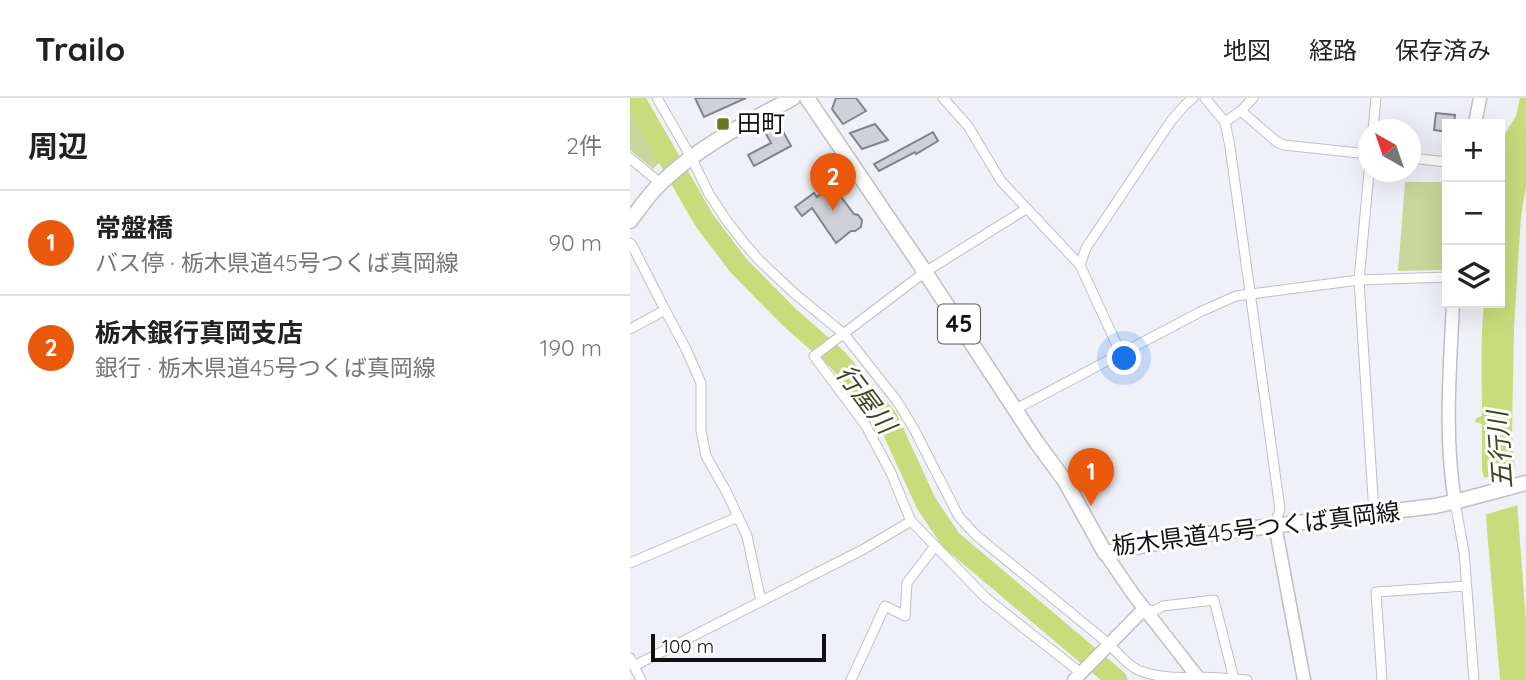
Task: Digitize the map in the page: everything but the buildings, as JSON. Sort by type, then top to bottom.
[{"type":"main road","points":[[630,221],[665,179],[688,160],[731,131],[793,98]]},
{"type":"main road","name":"栃木県道45号つくば真岡線","points":[[807,98],[1065,481],[1105,553],[1198,535],[1459,501],[1526,483]]},
{"type":"street","points":[[657,98],[688,160],[745,244],[795,294],[842,335],[897,401],[959,517],[967,526],[1107,647],[1138,670],[1182,678],[1247,680]]},
{"type":"street","points":[[943,98],[968,126],[1001,181],[1080,265],[1121,354]]},
{"type":"street","points":[[1080,265],[1086,248],[1171,121],[1193,98]]},
{"type":"street","points":[[1205,98],[1225,122],[1230,147],[1280,509],[1275,525],[1304,680]]},
{"type":"street","points":[[1225,122],[1253,98]]},
{"type":"street","points":[[1374,119],[1376,98]]},
{"type":"street","points":[[1476,119],[1480,98]]},
{"type":"street","points":[[1241,111],[1284,145],[1358,153]]},
{"type":"street","points":[[630,158],[665,179]]},
{"type":"street","points":[[1421,159],[1442,161]]},
{"type":"street","points":[[1368,182],[1359,280],[1374,513]]},
{"type":"street","points":[[1026,209],[925,272],[814,356],[866,426],[891,473],[911,522],[986,597],[1080,674],[1144,609]]},
{"type":"street","points":[[630,243],[687,349],[701,383],[701,430],[706,456],[747,536],[761,601]]},
{"type":"street","points":[[1016,409],[1200,312],[1236,296],[1359,280],[1442,277]]},
{"type":"street","points":[[1453,308],[1449,453],[1459,501],[1474,680]]},
{"type":"street","points":[[630,329],[665,310]]},
{"type":"street","points":[[630,563],[738,517]]},
{"type":"street","points":[[641,680],[632,662],[761,601],[911,522]]},
{"type":"street","points":[[851,680],[885,606],[905,616],[907,583],[935,546]]},
{"type":"street","points":[[1105,553],[1144,609],[1199,679]]},
{"type":"street","points":[[1382,680],[1376,592],[1466,586]]},
{"type":"street","points":[[1144,609],[1154,611],[1163,606],[1214,600],[1234,679]]},
{"type":"shaded area","points":[[630,108],[662,160],[653,169],[630,150]]},
{"type":"shaded area","points":[[1405,182],[1442,182],[1442,270],[1398,271]]},
{"type":"water","name":"五行川","points":[[1520,98],[1526,98],[1526,187],[1521,216],[1514,327],[1512,434],[1526,621],[1526,680],[1500,680],[1482,471],[1482,424],[1475,422],[1476,418],[1482,416],[1484,308],[1505,308],[1505,134],[1516,116]]},
{"type":"pier","points":[[1518,468],[1521,504],[1484,515],[1481,479]]},
{"type":"waterway","name":"行屋川","points":[[634,98],[704,220],[738,265],[788,316],[838,360],[887,418],[926,503],[951,540],[1117,680]]},
{"type":"place","name":"田町","points":[[723,124]]},
{"type":"place","name":"栃木銀行真岡支店","points":[[833,211]]},
{"type":"place","name":"常盤橋","points":[[1091,506]]}]
